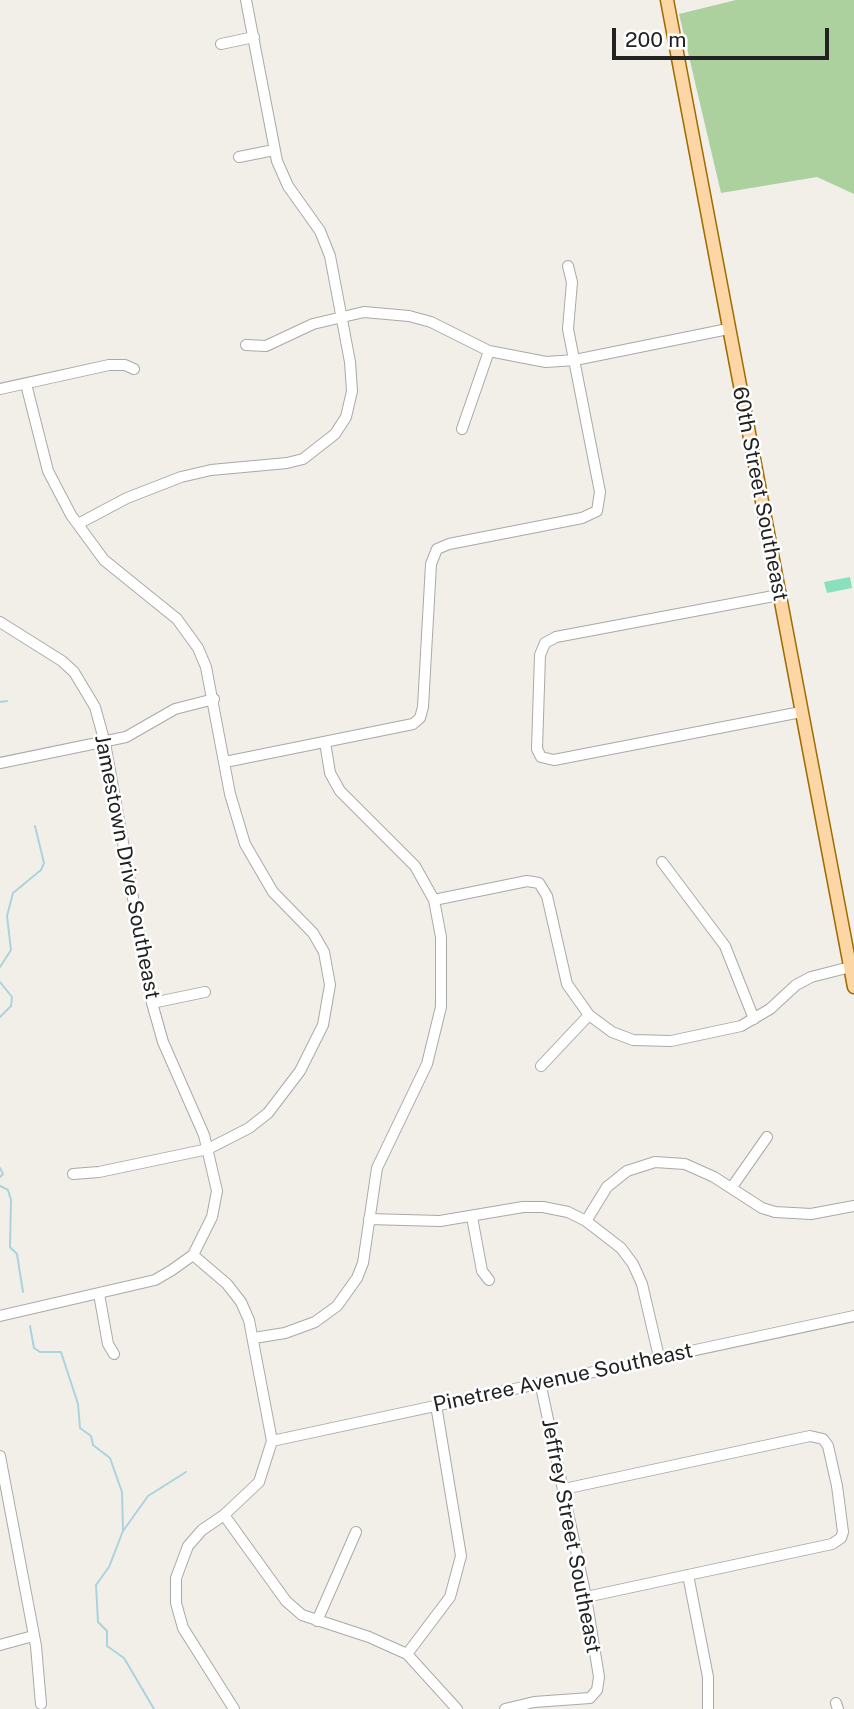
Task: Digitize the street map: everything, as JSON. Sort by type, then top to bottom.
[{"type":"main road","name":"60th Street Southeast","points":[[667,0],[854,987]]},
{"type":"street","points":[[78,524],[160,484],[211,470],[287,463],[318,450],[335,434],[346,416],[352,391],[350,362],[328,247],[284,178],[274,150],[246,0]]},
{"type":"street","points":[[221,44],[254,37]]},
{"type":"street","points":[[239,157],[274,150]]},
{"type":"street","points":[[225,762],[413,724],[420,718],[431,564],[437,549],[449,544],[582,518],[597,511],[600,492],[568,319],[572,282],[568,266]]},
{"type":"street","points":[[246,345],[266,346],[313,324],[364,312],[409,316],[432,322],[489,351],[529,360],[575,360],[728,329]]},
{"type":"street","points":[[462,429],[489,351]]},
{"type":"street","points":[[0,389],[109,365],[125,365],[134,369]]},
{"type":"street","points":[[26,384],[48,471],[78,524],[116,572],[184,626],[202,657],[214,699],[235,814],[252,859],[273,892],[313,933],[324,954],[331,993],[323,1025],[288,1090],[249,1128],[208,1149],[99,1172],[73,1174]]},
{"type":"street","points":[[779,595],[556,637],[545,643],[540,654],[536,742],[541,757],[554,760],[801,712]]},
{"type":"street","name":"Jamestown Drive Southeast","points":[[0,622],[57,656],[74,672],[95,707],[152,1003],[163,1042],[208,1149],[215,1175],[212,1217],[193,1255]]},
{"type":"street","points":[[0,763],[126,737],[176,709],[214,699]]},
{"type":"street","points":[[254,1338],[302,1328],[337,1306],[363,1263],[377,1168],[417,1091],[435,1039],[441,1007],[442,964],[434,900],[415,866],[340,792],[330,773],[325,742]]},
{"type":"street","points":[[662,862],[725,946],[754,1019]]},
{"type":"street","points":[[434,900],[527,881],[539,883],[547,896],[567,984],[589,1015],[612,1032],[633,1040],[654,1043],[723,1032],[754,1019],[811,977],[852,966]]},
{"type":"street","points":[[152,1003],[205,992]]},
{"type":"street","points":[[541,1066],[589,1015]]},
{"type":"street","points":[[732,1187],[767,1137]]},
{"type":"street","points":[[586,1221],[595,1202],[607,1187],[627,1171],[655,1162],[685,1164],[732,1187],[762,1208],[790,1215],[854,1206]]},
{"type":"street","points":[[369,1219],[401,1223],[472,1217],[519,1207],[543,1207],[568,1212],[586,1221],[621,1248],[633,1264],[642,1284],[659,1357]]},
{"type":"street","points":[[472,1217],[482,1271],[489,1280]]},
{"type":"street","points":[[0,1316],[155,1280],[193,1255],[227,1284],[241,1302],[254,1338],[272,1441],[260,1480],[252,1492],[202,1530],[188,1546],[179,1567],[176,1590],[183,1628],[234,1709]]},
{"type":"street","points":[[99,1294],[108,1344],[114,1354]]},
{"type":"street","name":"Pinetree Avenue Southeast","points":[[272,1441],[854,1316]]},
{"type":"street","name":"Jeffrey Street Southeast","points":[[505,1709],[534,1702],[590,1698],[597,1690],[599,1677],[586,1597],[540,1382]]},
{"type":"street","points":[[407,1654],[450,1597],[461,1556],[436,1405]]},
{"type":"street","points":[[564,1489],[817,1437],[828,1446],[837,1486],[843,1532],[841,1538],[832,1544],[586,1597]]},
{"type":"street","points":[[0,1456],[42,1687],[41,1704]]},
{"type":"street","points":[[224,1515],[286,1601],[302,1615],[369,1637],[407,1654],[457,1709]]},
{"type":"street","points":[[317,1620],[356,1532]]},
{"type":"street","points":[[688,1575],[708,1677],[708,1709]]},
{"type":"street","points":[[0,1645],[33,1636]]},
{"type":"green space","points":[[736,0],[854,0],[854,194],[817,177],[721,193],[679,14]]},
{"type":"green space","points":[[850,577],[852,588],[827,593],[824,582]]},
{"type":"waterway","points":[[0,702],[7,701]]},
{"type":"waterway","points":[[0,967],[11,950],[7,916],[13,893],[41,870],[44,863],[35,826]]},
{"type":"waterway","points":[[0,982],[12,997],[11,1006],[0,1017]]},
{"type":"waterway","points":[[0,1168],[3,1174],[0,1177]]},
{"type":"waterway","points":[[0,1186],[8,1190],[11,1200],[10,1247],[17,1254],[23,1292]]},
{"type":"waterway","points":[[30,1326],[34,1348],[40,1352],[61,1352],[78,1404],[80,1428],[91,1436],[93,1445],[110,1458],[122,1492],[123,1530]]},
{"type":"waterway","points":[[154,1709],[124,1658],[107,1646],[107,1631],[98,1622],[96,1585],[109,1567],[123,1531],[148,1496],[186,1472]]}]
